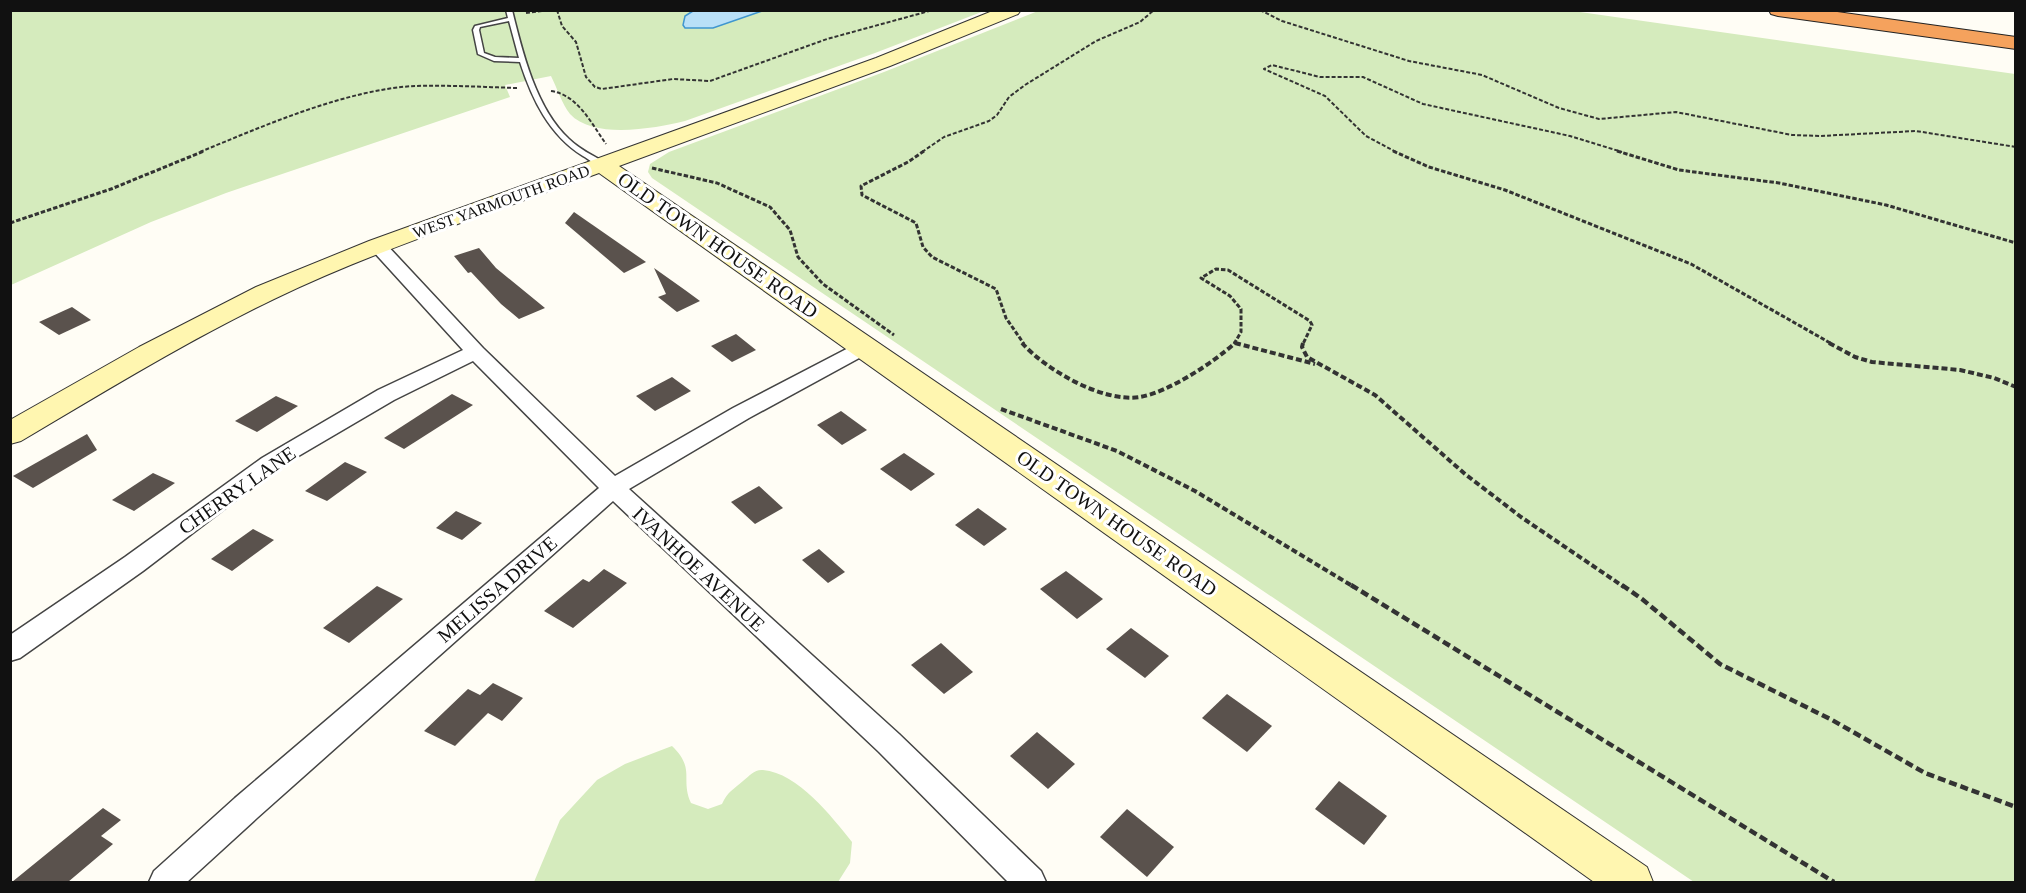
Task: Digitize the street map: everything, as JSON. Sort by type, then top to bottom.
[{"type":"highway","points":[[1778,10],[2016,43]]},
{"type":"main road","name":"WEST YARMOUTH ROAD","points":[[10,434],[149,353],[265,293],[604,155],[872,66],[1012,10]]},
{"type":"main road","name":"OLD TOWN HOUSE ROAD","points":[[604,155],[865,347],[1631,882]]},
{"type":"street","name":"IVANHOE AVENUE","points":[[378,246],[476,352],[613,488],[889,743],[1030,882]]},
{"type":"street","name":"MELISSA DRIVE","points":[[165,882],[246,807],[613,488],[741,413],[865,347]]},
{"type":"street","name":"CHERRY LANE","points":[[10,650],[134,564],[270,464],[386,395],[476,352]]},
{"type":"lane","points":[[509,10],[534,90],[561,136],[604,155]]},
{"type":"lane","points":[[512,19],[478,26],[476,30],[481,54],[494,59],[523,60]]},
{"type":"path","points":[[556,10],[561,26],[575,39],[588,80],[593,87],[602,89],[673,79],[710,81],[827,39],[933,10]]},
{"type":"path","points":[[1154,10],[1140,22],[1096,40],[1025,85],[1009,97],[994,118],[944,137],[908,162],[867,181],[860,190],[868,199],[916,223],[919,226],[921,245],[934,258],[993,286],[998,291],[1004,315],[1033,355],[1051,369],[1094,390],[1129,399],[1156,393],[1173,385],[1234,343],[1241,333],[1243,315],[1241,309],[1230,296],[1201,278],[1216,269],[1236,274],[1310,321],[1312,325],[1305,336],[1302,347],[1308,357],[1375,395],[1465,474],[1521,517],[1642,599],[1720,664],[1832,720],[1925,773],[2016,807]]},
{"type":"path","points":[[1260,10],[1282,21],[1409,61],[1482,75],[1540,101],[1581,116],[1615,119],[1676,112],[1792,135],[1820,136],[1916,131],[2016,147]]},
{"type":"path","points":[[2016,243],[1886,205],[1779,183],[1679,170],[1570,136],[1423,104],[1363,77],[1320,77],[1272,65],[1263,69],[1325,96],[1366,136],[1401,155],[1429,167],[1505,190],[1691,264],[1855,357],[1884,364],[1952,368],[1983,374],[2016,387]]},
{"type":"path","points":[[10,223],[111,189],[317,108],[360,95],[414,86],[534,90],[570,96],[604,155]]},
{"type":"path","points":[[643,166],[717,183],[770,207],[790,230],[798,257],[823,284],[898,338]]},
{"type":"path","points":[[1234,343],[1322,366]]},
{"type":"path","points":[[1000,408],[1117,451],[1195,490],[1460,650],[1834,882]]},
{"type":"green space","points":[[1566,10],[2015,74],[2015,882],[1694,882],[652,178],[648,172],[650,164],[669,152],[884,72],[1038,11]]},
{"type":"green space","points":[[10,11],[984,11],[685,121],[658,127],[609,129],[581,122],[567,110],[551,76],[505,85],[510,97],[226,193],[151,222],[11,285]]},
{"type":"green space","points":[[672,746],[684,761],[691,803],[708,809],[722,804],[731,791],[757,771],[776,773],[801,788],[824,809],[852,842],[850,863],[838,882],[534,882],[560,820],[597,780],[625,764]]},
{"type":"water","points":[[693,11],[762,11],[713,28],[685,28],[683,25],[685,16]]},
{"type":"building","points":[[574,212],[646,262],[624,273],[565,223]]},
{"type":"building","points":[[479,248],[496,268],[545,308],[519,319],[501,304],[471,272],[468,273],[454,256]]},
{"type":"building","points":[[654,268],[700,301],[677,312],[658,297],[666,294]]},
{"type":"building","points":[[72,307],[91,320],[59,335],[39,322]]},
{"type":"building","points":[[736,334],[756,350],[732,362],[711,346]]},
{"type":"building","points":[[672,377],[691,391],[655,411],[636,396]]},
{"type":"building","points":[[452,394],[473,405],[404,449],[384,438]]},
{"type":"building","points":[[276,396],[298,406],[257,432],[235,421]]},
{"type":"building","points":[[841,411],[867,430],[842,445],[817,425]]},
{"type":"building","points":[[87,434],[97,450],[33,488],[13,476]]},
{"type":"building","points":[[904,453],[935,474],[911,491],[880,469]]},
{"type":"building","points":[[345,462],[367,472],[327,501],[305,491]]},
{"type":"building","points":[[153,473],[175,483],[134,511],[112,500]]},
{"type":"building","points":[[759,486],[783,508],[755,524],[731,502]]},
{"type":"building","points":[[978,508],[1007,529],[984,546],[955,525]]},
{"type":"building","points":[[456,511],[482,523],[462,540],[436,528]]},
{"type":"building","points":[[253,529],[274,540],[232,571],[211,559]]},
{"type":"building","points":[[819,549],[845,572],[828,583],[802,560]]},
{"type":"building","points":[[604,569],[627,583],[573,628],[544,611],[583,579],[589,582]]},
{"type":"building","points":[[1066,571],[1103,599],[1077,619],[1040,589]]},
{"type":"building","points":[[377,586],[403,599],[349,643],[323,628]]},
{"type":"building","points":[[1131,628],[1169,656],[1145,678],[1106,649]]},
{"type":"building","points":[[941,643],[973,672],[944,694],[911,665]]},
{"type":"building","points":[[493,683],[523,698],[502,721],[488,713],[455,746],[424,731],[468,689],[480,695]]},
{"type":"building","points":[[1227,694],[1272,726],[1247,752],[1202,718]]},
{"type":"building","points":[[1037,732],[1075,764],[1048,789],[1010,756]]},
{"type":"building","points":[[1339,781],[1387,816],[1364,845],[1315,809]]},
{"type":"building","points":[[103,808],[121,820],[101,836],[113,844],[68,882],[12,882]]},
{"type":"building","points":[[1127,809],[1174,847],[1147,877],[1100,837]]}]
